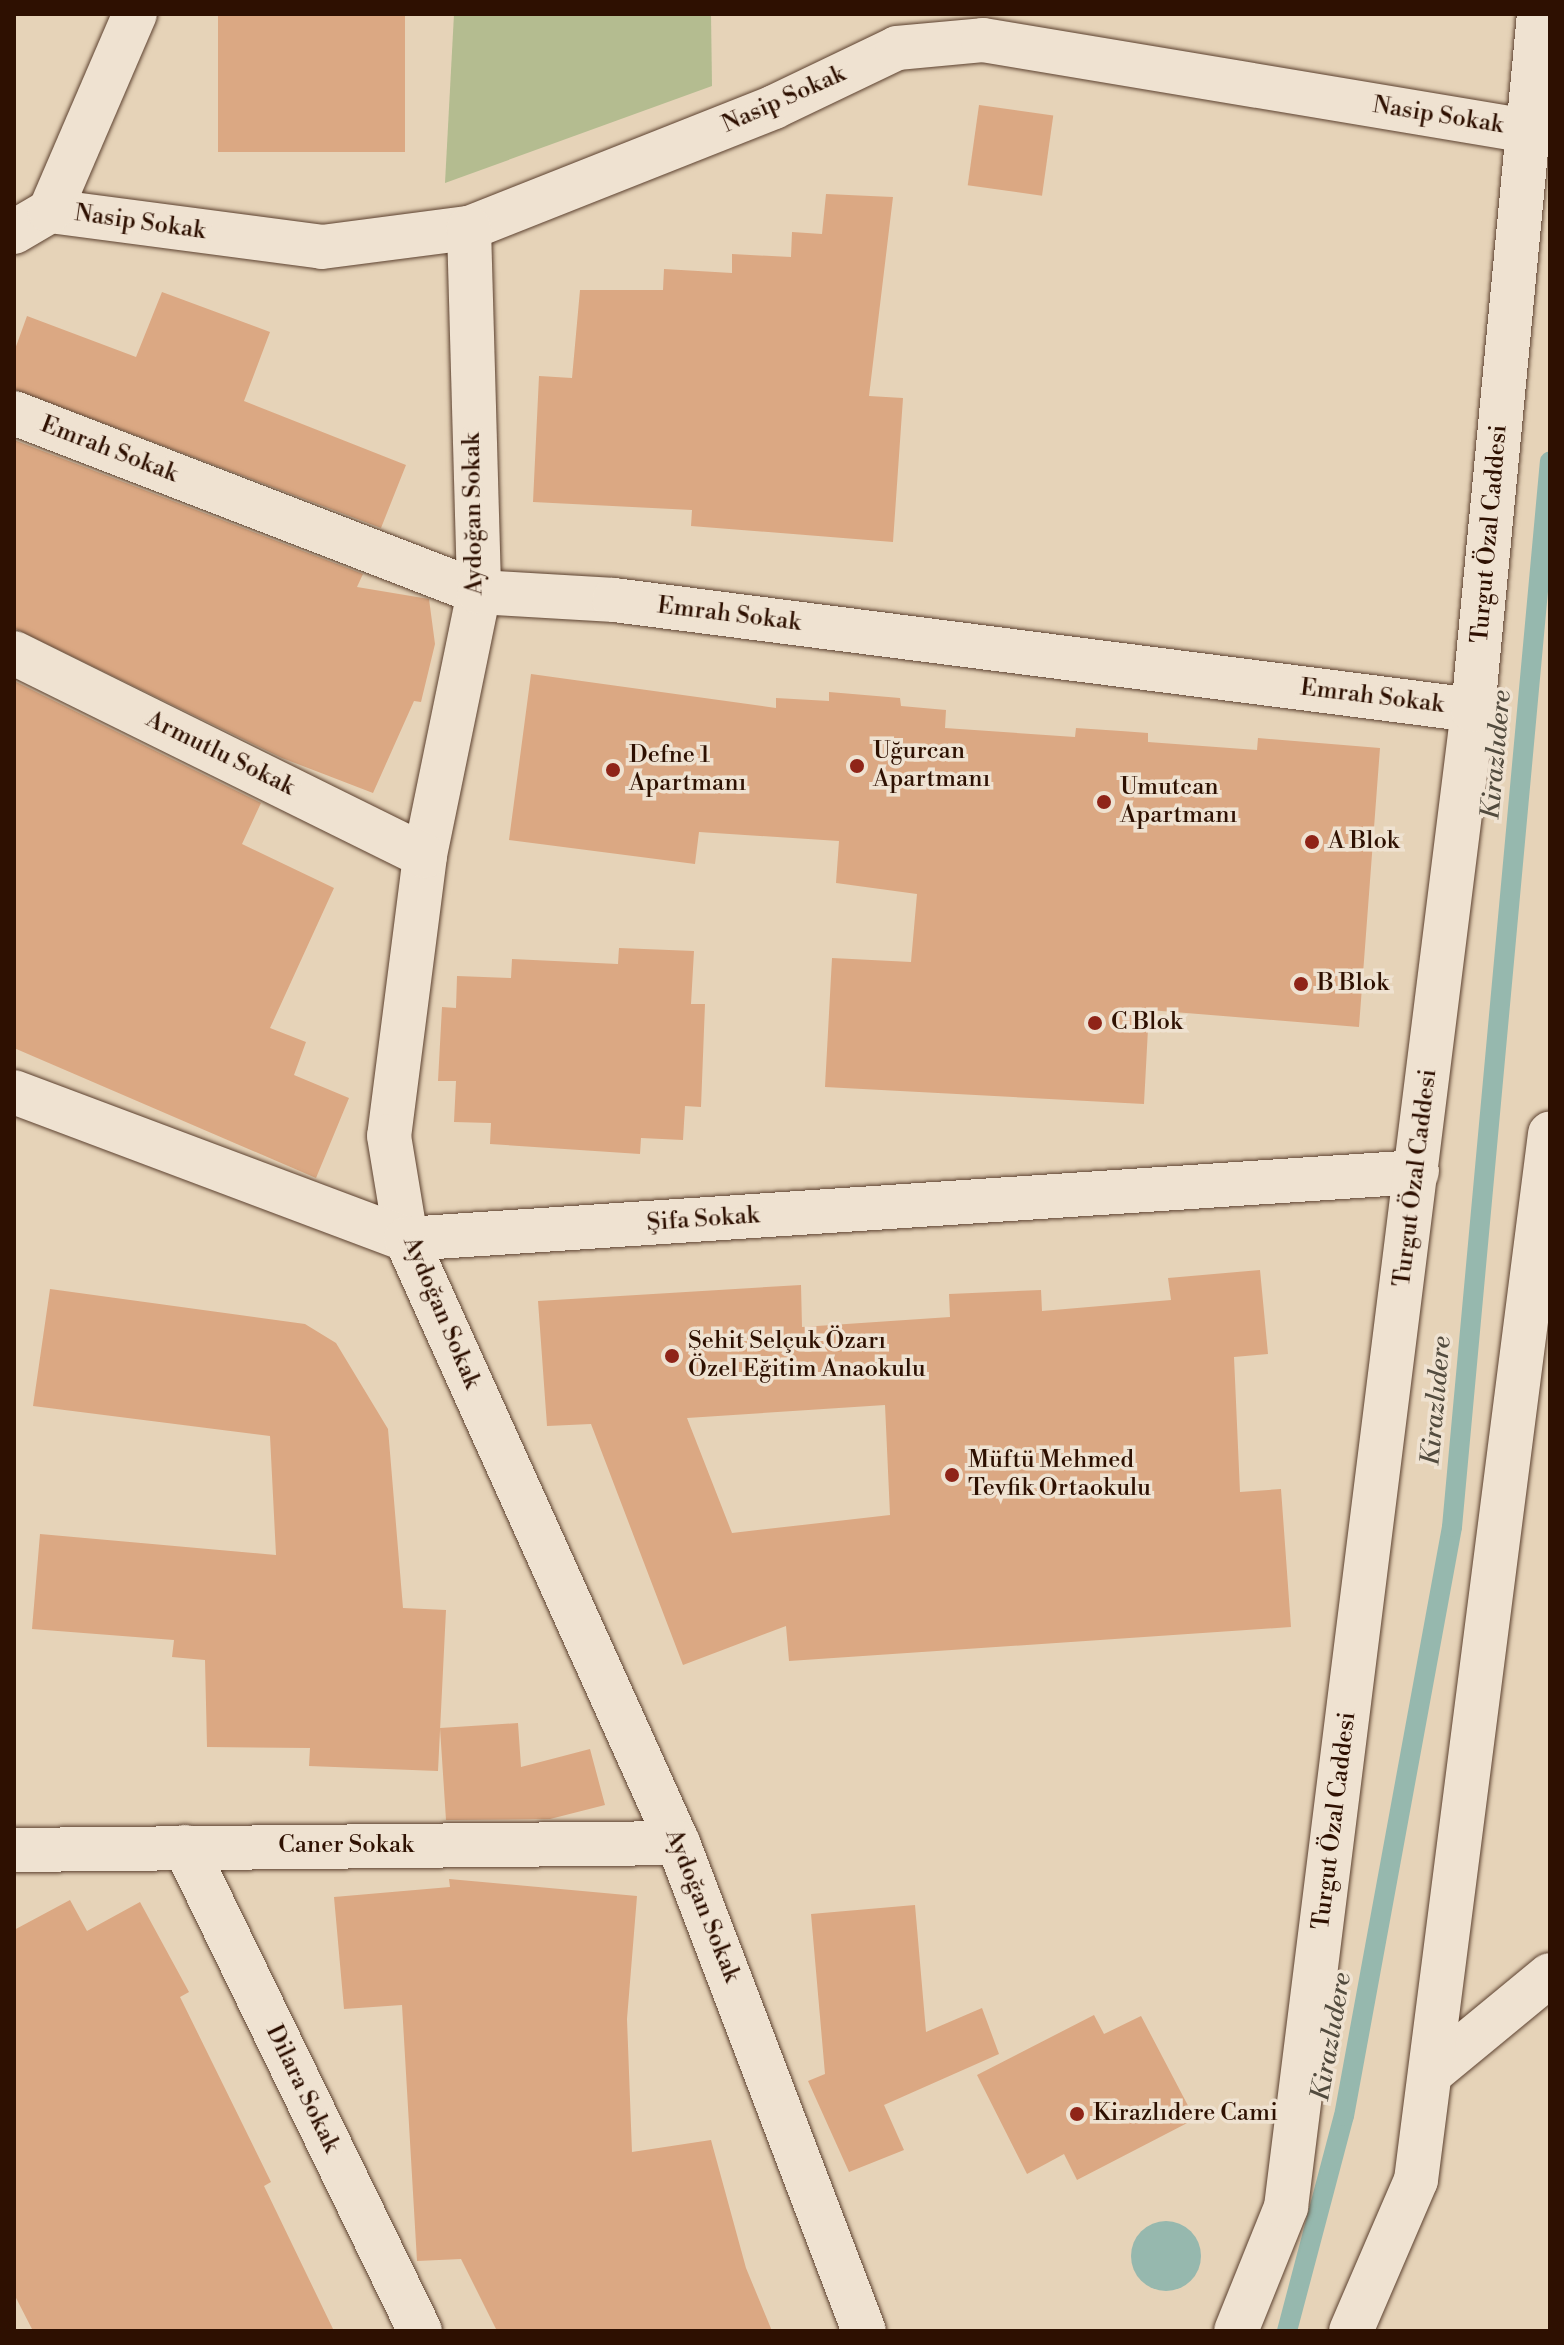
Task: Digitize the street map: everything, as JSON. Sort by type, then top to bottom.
[{"type":"street","points":[[32,221],[135,14]]},
{"type":"street","name":"Turgut Özal Caddesi","points":[[1236,2331],[1286,2207],[1473,710],[1539,14]]},
{"type":"street","name":"Nasip Sokak","points":[[32,221],[322,247],[469,228],[774,107],[897,48],[971,41],[1528,131]]},
{"type":"street","name":"Aydoğan Sokak","points":[[469,228],[479,592],[425,856],[389,1136],[406,1239],[678,1843],[864,2331]]},
{"type":"street","name":"Emrah Sokak","points":[[14,413],[479,592],[614,600],[1473,710]]},
{"type":"street","name":"Armutlu Sokak","points":[[14,653],[425,856]]},
{"type":"street","name":"Şifa Sokak","points":[[14,1092],[406,1239],[1417,1172]]},
{"type":"street","points":[[1351,2331],[1416,2180],[1550,1134]]},
{"type":"street","name":"Caner Sokak","points":[[14,1850],[678,1843]]},
{"type":"street","name":"Dilara Sokak","points":[[185,1847],[420,2331]]},
{"type":"street","points":[[1431,2073],[1550,1975]]},
{"type":"green space","points":[[454,14],[711,14],[712,86],[445,183]]},
{"type":"water","points":[[1166,2221],[1185,2227],[1195,2237],[1201,2256],[1195,2275],[1185,2285],[1166,2291],[1147,2285],[1137,2275],[1131,2256],[1137,2237],[1147,2227]]},
{"type":"building","points":[[218,14],[405,14],[405,152],[218,152]]},
{"type":"building","points":[[979,105],[1053,115],[1042,196],[968,185]]},
{"type":"building","points":[[826,194],[893,197],[869,396],[903,398],[893,542],[691,526],[692,510],[533,502],[539,376],[572,378],[580,290],[663,290],[664,269],[732,273],[732,254],[791,257],[792,232],[822,234]]},
{"type":"building","points":[[162,292],[270,332],[244,401],[406,465],[381,528],[14,389],[14,352],[27,316],[136,357]]},
{"type":"building","points":[[14,440],[363,574],[357,587],[429,599],[435,644],[421,702],[414,701],[373,793],[282,758],[14,628]]},
{"type":"building","points":[[531,674],[776,708],[776,698],[829,701],[829,692],[900,698],[901,706],[946,710],[945,728],[1075,737],[1076,728],[1121,731],[1148,733],[1148,742],[1257,750],[1258,738],[1380,748],[1359,1027],[1149,1010],[1144,1104],[825,1087],[832,958],[911,962],[917,894],[836,883],[839,841],[699,832],[695,864],[509,840]]},
{"type":"building","points":[[14,681],[261,803],[242,844],[334,888],[270,1028],[306,1042],[294,1075],[349,1098],[316,1178],[14,1048]]},
{"type":"building","points":[[619,948],[694,951],[691,1004],[705,1004],[701,1107],[685,1106],[683,1140],[641,1138],[640,1154],[490,1144],[491,1123],[454,1122],[456,1081],[438,1081],[442,1007],[456,1008],[457,976],[511,978],[512,959],[618,964]]},
{"type":"building","name":"Müftü Mehmed Tevfik Ortaokulu","points":[[1260,1270],[1268,1354],[1234,1357],[1240,1492],[1281,1489],[1291,1627],[789,1661],[786,1626],[683,1665],[591,1424],[547,1426],[538,1301],[801,1285],[802,1327],[950,1317],[949,1294],[1041,1290],[1042,1311],[1171,1300],[1168,1278]],"holes":[[[885,1405],[890,1515],[732,1533],[687,1418]]]},
{"type":"building","points":[[50,1289],[305,1324],[336,1343],[388,1429],[403,1608],[446,1610],[438,1771],[309,1766],[310,1748],[207,1747],[205,1660],[172,1657],[174,1640],[32,1629],[40,1534],[276,1555],[270,1436],[33,1406]]},
{"type":"building","points":[[518,1723],[521,1767],[590,1749],[605,1805],[550,1819],[446,1820],[440,1728]]},
{"type":"building","points":[[449,1879],[637,1896],[627,2019],[632,2152],[711,2140],[746,2268],[772,2331],[497,2331],[461,2259],[417,2261],[402,2005],[344,2009],[334,1897],[450,1887]]},
{"type":"building","points":[[70,1900],[87,1931],[140,1902],[189,1992],[180,1997],[271,2182],[264,2186],[334,2331],[33,2331],[14,2294],[14,1930]]},
{"type":"building","points":[[915,1905],[926,2032],[982,2008],[999,2054],[884,2105],[904,2150],[849,2172],[808,2081],[825,2074],[811,1914]]},
{"type":"building","name":"Kirazlıdere Cami","points":[[1094,2015],[1104,2034],[1141,2016],[1195,2119],[1077,2180],[1064,2154],[1027,2174],[977,2075]]},
{"type":"waterway","name":"Kirazlıdere","points":[[1287,2331],[1344,2116],[1452,1527],[1550,461]]},
{"type":"place","name":"Uğurcan Apartmanı","points":[[857,766]]},
{"type":"place","name":"Defne 1 Apartmanı","points":[[613,770]]},
{"type":"place","name":"Umutcan Apartmanı","points":[[1104,802]]},
{"type":"place","name":"A Blok","points":[[1312,842]]},
{"type":"place","name":"B Blok","points":[[1301,984]]},
{"type":"place","name":"C Blok","points":[[1095,1023]]},
{"type":"place","name":"Şehit Selçuk Özarı Özel Eğitim Anaokulu","points":[[672,1356]]},
{"type":"place","name":"Müftü Mehmed Tevfik Ortaokulu","points":[[952,1475]]},
{"type":"place","name":"Kirazlıdere Cami","points":[[1077,2114]]}]
